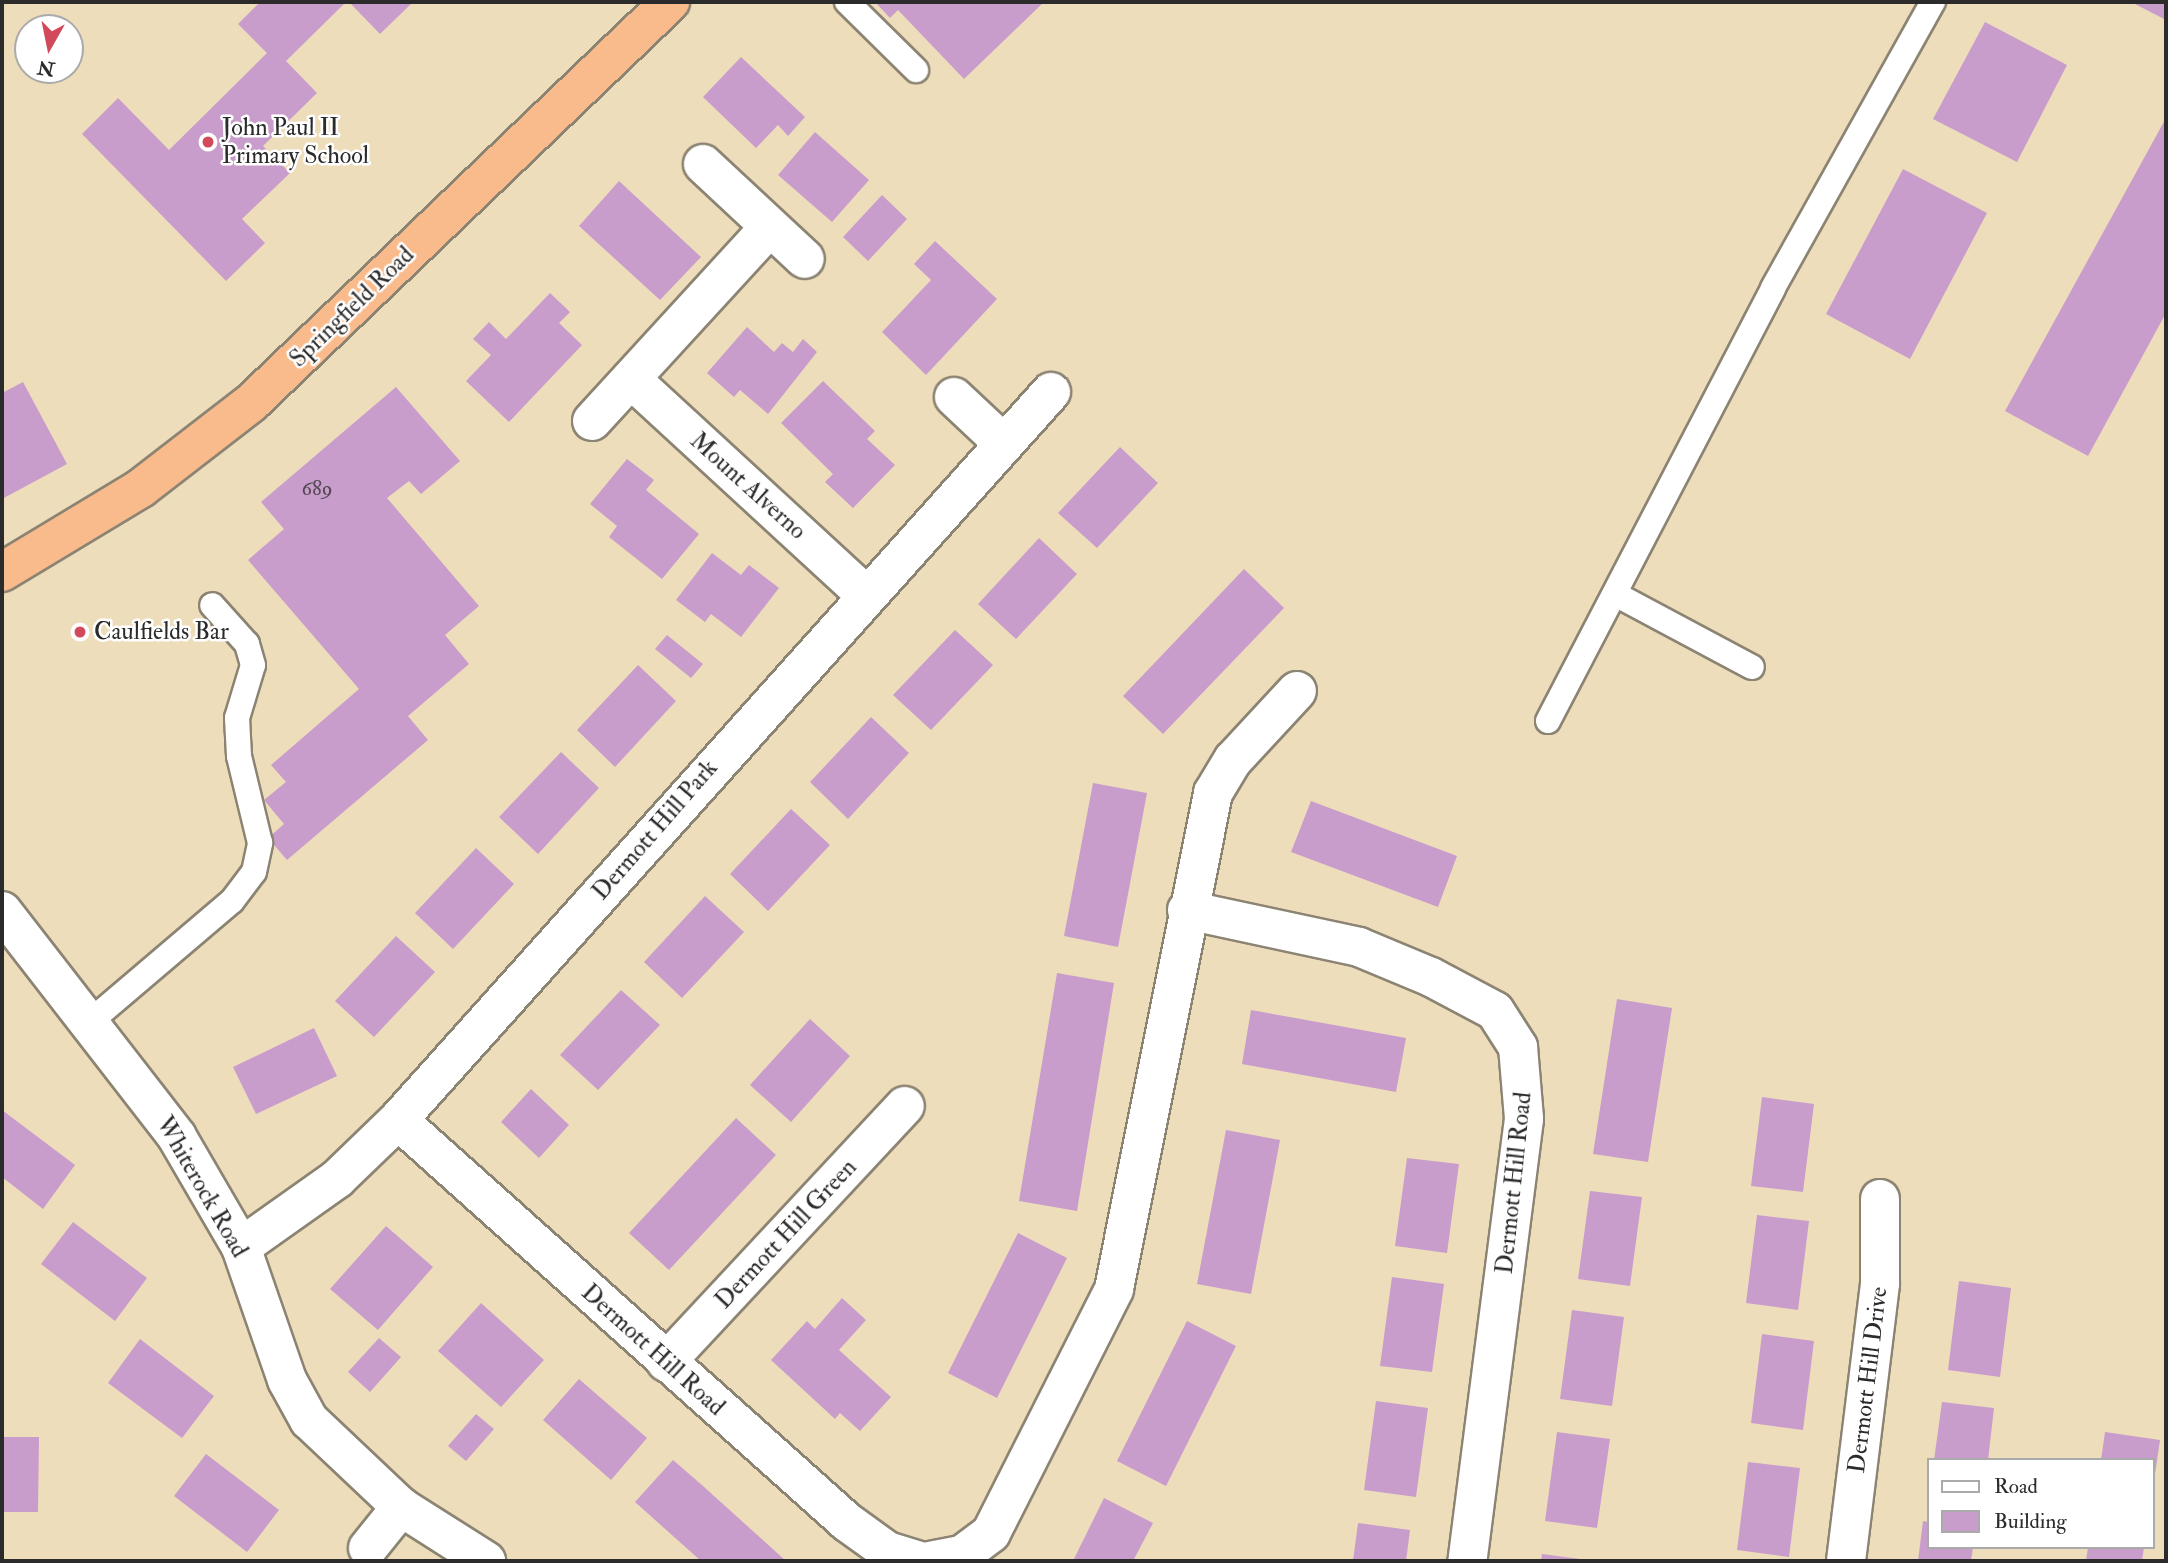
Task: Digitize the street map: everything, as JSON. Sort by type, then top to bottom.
[{"type":"highway","name":"Springfield Road","points":[[2,572],[141,488],[251,403],[670,2]]},
{"type":"street","points":[[704,164],[805,259]]},
{"type":"street","points":[[592,421],[770,227]]},
{"type":"street","name":"Mount Alverno","points":[[631,379],[864,593]]},
{"type":"street","name":"Dermott Hill Park","points":[[241,1247],[337,1180],[398,1120],[864,593],[1051,392]]},
{"type":"street","points":[[954,397],[1003,443]]},
{"type":"street","points":[[930,1561],[974,1550],[990,1534],[1114,1289],[1133,1215],[1187,910],[1220,776],[1297,691]]},
{"type":"street","name":"Dermott Hill Road","points":[[1187,910],[1359,947],[1431,977],[1495,1011],[1518,1047],[1524,1119],[1467,1561]]},
{"type":"street","name":"Whiterock Road","points":[[2,911],[92,1020],[177,1137],[241,1247],[287,1380],[309,1420],[401,1507],[486,1561]]},
{"type":"street","name":"Dermott Hill Green","points":[[666,1362],[905,1106]]},
{"type":"street","name":"Dermott Hill Road","points":[[398,1120],[847,1522],[887,1551],[920,1561]]},
{"type":"street","name":"Dermott Hill Drive","points":[[1846,1561],[1880,1283],[1881,1199]]},
{"type":"street","points":[[368,1548],[401,1507]]},
{"type":"lane","points":[[847,2],[916,70]]},
{"type":"lane","points":[[1548,721],[1773,288],[1933,2]]},
{"type":"lane","points":[[1615,594],[1752,667]]},
{"type":"lane","points":[[92,1020],[232,901],[254,872],[260,843],[239,756],[237,718],[253,665],[247,644],[212,605]]},
{"type":"building","points":[[260,2],[346,2],[286,61],[317,93],[263,146],[290,173],[242,219],[265,243],[226,281],[82,134],[118,98],[169,150],[267,53],[238,24]]},
{"type":"building","points":[[349,2],[413,2],[380,34]]},
{"type":"building","points":[[875,2],[1044,2],[964,79],[898,10],[890,18]]},
{"type":"building","points":[[2131,2],[2166,2],[2166,20]]},
{"type":"building","points":[[1985,22],[2067,65],[2017,162],[1933,119]]},
{"type":"building","points":[[741,57],[805,117],[788,136],[778,125],[756,148],[703,97]]},
{"type":"building","points":[[2166,118],[2166,313],[2088,456],[2005,411]]},
{"type":"building","points":[[815,132],[869,180],[832,222],[778,175]]},
{"type":"building","points":[[1903,169],[1987,213],[1910,359],[1826,314]]},
{"type":"building","points":[[619,181],[701,257],[660,300],[579,226]]},
{"type":"building","points":[[882,195],[907,219],[868,261],[843,237]]},
{"type":"building","points":[[935,241],[997,299],[926,375],[882,332],[931,280],[914,264]]},
{"type":"building","points":[[550,293],[570,312],[559,323],[582,345],[509,422],[466,381],[491,355],[473,339],[489,322],[506,339]]},
{"type":"building","points":[[747,327],[774,352],[782,343],[793,352],[803,339],[817,352],[768,414],[740,390],[734,397],[707,373]]},
{"type":"building","points":[[823,381],[875,431],[867,439],[895,465],[853,508],[825,482],[833,474],[781,423]]},
{"type":"building","points":[[23,382],[67,464],[2,499],[2,393]]},
{"type":"building","points":[[396,387],[460,461],[421,494],[409,481],[387,498],[479,606],[445,635],[469,664],[408,716],[428,740],[287,860],[268,838],[284,824],[264,800],[286,782],[271,765],[359,689],[248,560],[284,529],[261,502]]},
{"type":"building","points":[[1120,447],[1158,483],[1097,548],[1058,513]]},
{"type":"building","points":[[627,459],[654,480],[646,490],[699,534],[662,579],[609,537],[617,526],[590,504]]},
{"type":"building","points":[[1039,538],[1077,574],[1016,639],[978,604]]},
{"type":"building","points":[[712,553],[741,575],[749,565],[779,588],[741,637],[711,614],[705,622],[676,600]]},
{"type":"building","points":[[1244,569],[1284,608],[1163,734],[1123,696]]},
{"type":"building","points":[[955,630],[993,665],[931,730],[893,695]]},
{"type":"building","points":[[667,635],[703,664],[691,678],[655,649]]},
{"type":"building","points":[[638,665],[676,701],[615,767],[577,730]]},
{"type":"building","points":[[871,717],[909,753],[848,819],[810,782]]},
{"type":"building","points":[[561,752],[599,788],[538,854],[499,817]]},
{"type":"building","points":[[1093,783],[1147,793],[1118,947],[1064,936]]},
{"type":"building","points":[[1311,801],[1457,856],[1438,907],[1291,852]]},
{"type":"building","points":[[791,809],[830,845],[768,911],[730,874]]},
{"type":"building","points":[[476,848],[514,884],[453,949],[415,913]]},
{"type":"building","points":[[705,896],[744,932],[682,998],[644,962]]},
{"type":"building","points":[[396,936],[435,972],[374,1037],[335,1001]]},
{"type":"building","points":[[1057,973],[1114,983],[1077,1211],[1019,1201]]},
{"type":"building","points":[[621,990],[660,1025],[598,1090],[560,1055]]},
{"type":"building","points":[[1617,999],[1672,1008],[1648,1162],[1593,1154]]},
{"type":"building","points":[[1251,1010],[1406,1038],[1396,1092],[1242,1064]]},
{"type":"building","points":[[810,1019],[850,1056],[791,1122],[750,1085]]},
{"type":"building","points":[[314,1028],[337,1076],[256,1114],[233,1067]]},
{"type":"building","points":[[531,1089],[569,1125],[539,1158],[501,1122]]},
{"type":"building","points":[[1762,1097],[1814,1104],[1803,1192],[1751,1186]]},
{"type":"building","points":[[2,1110],[75,1165],[43,1209],[2,1177]]},
{"type":"building","points":[[736,1118],[776,1155],[669,1270],[629,1233]]},
{"type":"building","points":[[1226,1130],[1280,1140],[1251,1294],[1197,1284]]},
{"type":"building","points":[[1407,1158],[1459,1164],[1447,1253],[1395,1246]]},
{"type":"building","points":[[1590,1191],[1642,1197],[1630,1286],[1578,1279]]},
{"type":"building","points":[[1757,1215],[1809,1221],[1798,1310],[1746,1303]]},
{"type":"building","points":[[73,1222],[147,1278],[115,1321],[41,1264]]},
{"type":"building","points":[[386,1226],[433,1267],[378,1330],[330,1289]]},
{"type":"building","points":[[1018,1233],[1067,1258],[997,1398],[948,1373]]},
{"type":"building","points":[[1392,1277],[1444,1284],[1432,1372],[1380,1366]]},
{"type":"building","points":[[1959,1281],[2011,1288],[2000,1377],[1948,1370]]},
{"type":"building","points":[[842,1298],[866,1320],[839,1350],[891,1397],[860,1431],[840,1413],[835,1419],[771,1360],[807,1321],[815,1329]]},
{"type":"building","points":[[481,1303],[544,1360],[501,1407],[438,1351]]},
{"type":"building","points":[[1572,1310],[1624,1317],[1612,1406],[1560,1399]]},
{"type":"building","points":[[1187,1321],[1236,1346],[1166,1486],[1117,1461]]},
{"type":"building","points":[[1762,1334],[1814,1341],[1803,1430],[1751,1423]]},
{"type":"building","points":[[379,1338],[401,1357],[370,1392],[348,1372]]},
{"type":"building","points":[[140,1339],[214,1396],[182,1438],[108,1383]]},
{"type":"building","points":[[579,1379],[647,1438],[611,1480],[543,1420]]},
{"type":"building","points":[[1376,1401],[1428,1408],[1416,1497],[1364,1490]]},
{"type":"building","points":[[1942,1402],[1994,1408],[1988,1458],[1934,1458]]},
{"type":"building","points":[[476,1414],[494,1429],[466,1461],[448,1446]]},
{"type":"building","points":[[1557,1432],[1610,1439],[1597,1528],[1545,1521]]},
{"type":"building","points":[[2105,1432],[2160,1440],[2154,1481],[2154,1458],[2101,1458]]},
{"type":"building","points":[[2,1437],[39,1437],[38,1512],[2,1512]]},
{"type":"building","points":[[206,1454],[279,1510],[247,1552],[174,1496]]},
{"type":"building","points":[[673,1460],[786,1561],[701,1561],[635,1502]]},
{"type":"building","points":[[1748,1462],[1800,1468],[1789,1557],[1737,1550]]},
{"type":"building","points":[[1104,1498],[1153,1523],[1133,1561],[1073,1561]]},
{"type":"building","points":[[1923,1521],[1926,1522],[1926,1549],[1973,1549],[1971,1561],[1918,1561]]},
{"type":"building","points":[[1358,1523],[1410,1530],[1406,1561],[1353,1561]]},
{"type":"building","points":[[2088,1549],[2144,1549],[2142,1561],[2086,1561]]},
{"type":"building","points":[[1542,1554],[1588,1560],[1588,1561],[1541,1561]]},
{"type":"place","name":"John Paul II Primary School","points":[[208,142]]},
{"type":"place","name":"Caulfields Bar","points":[[80,632]]}]
